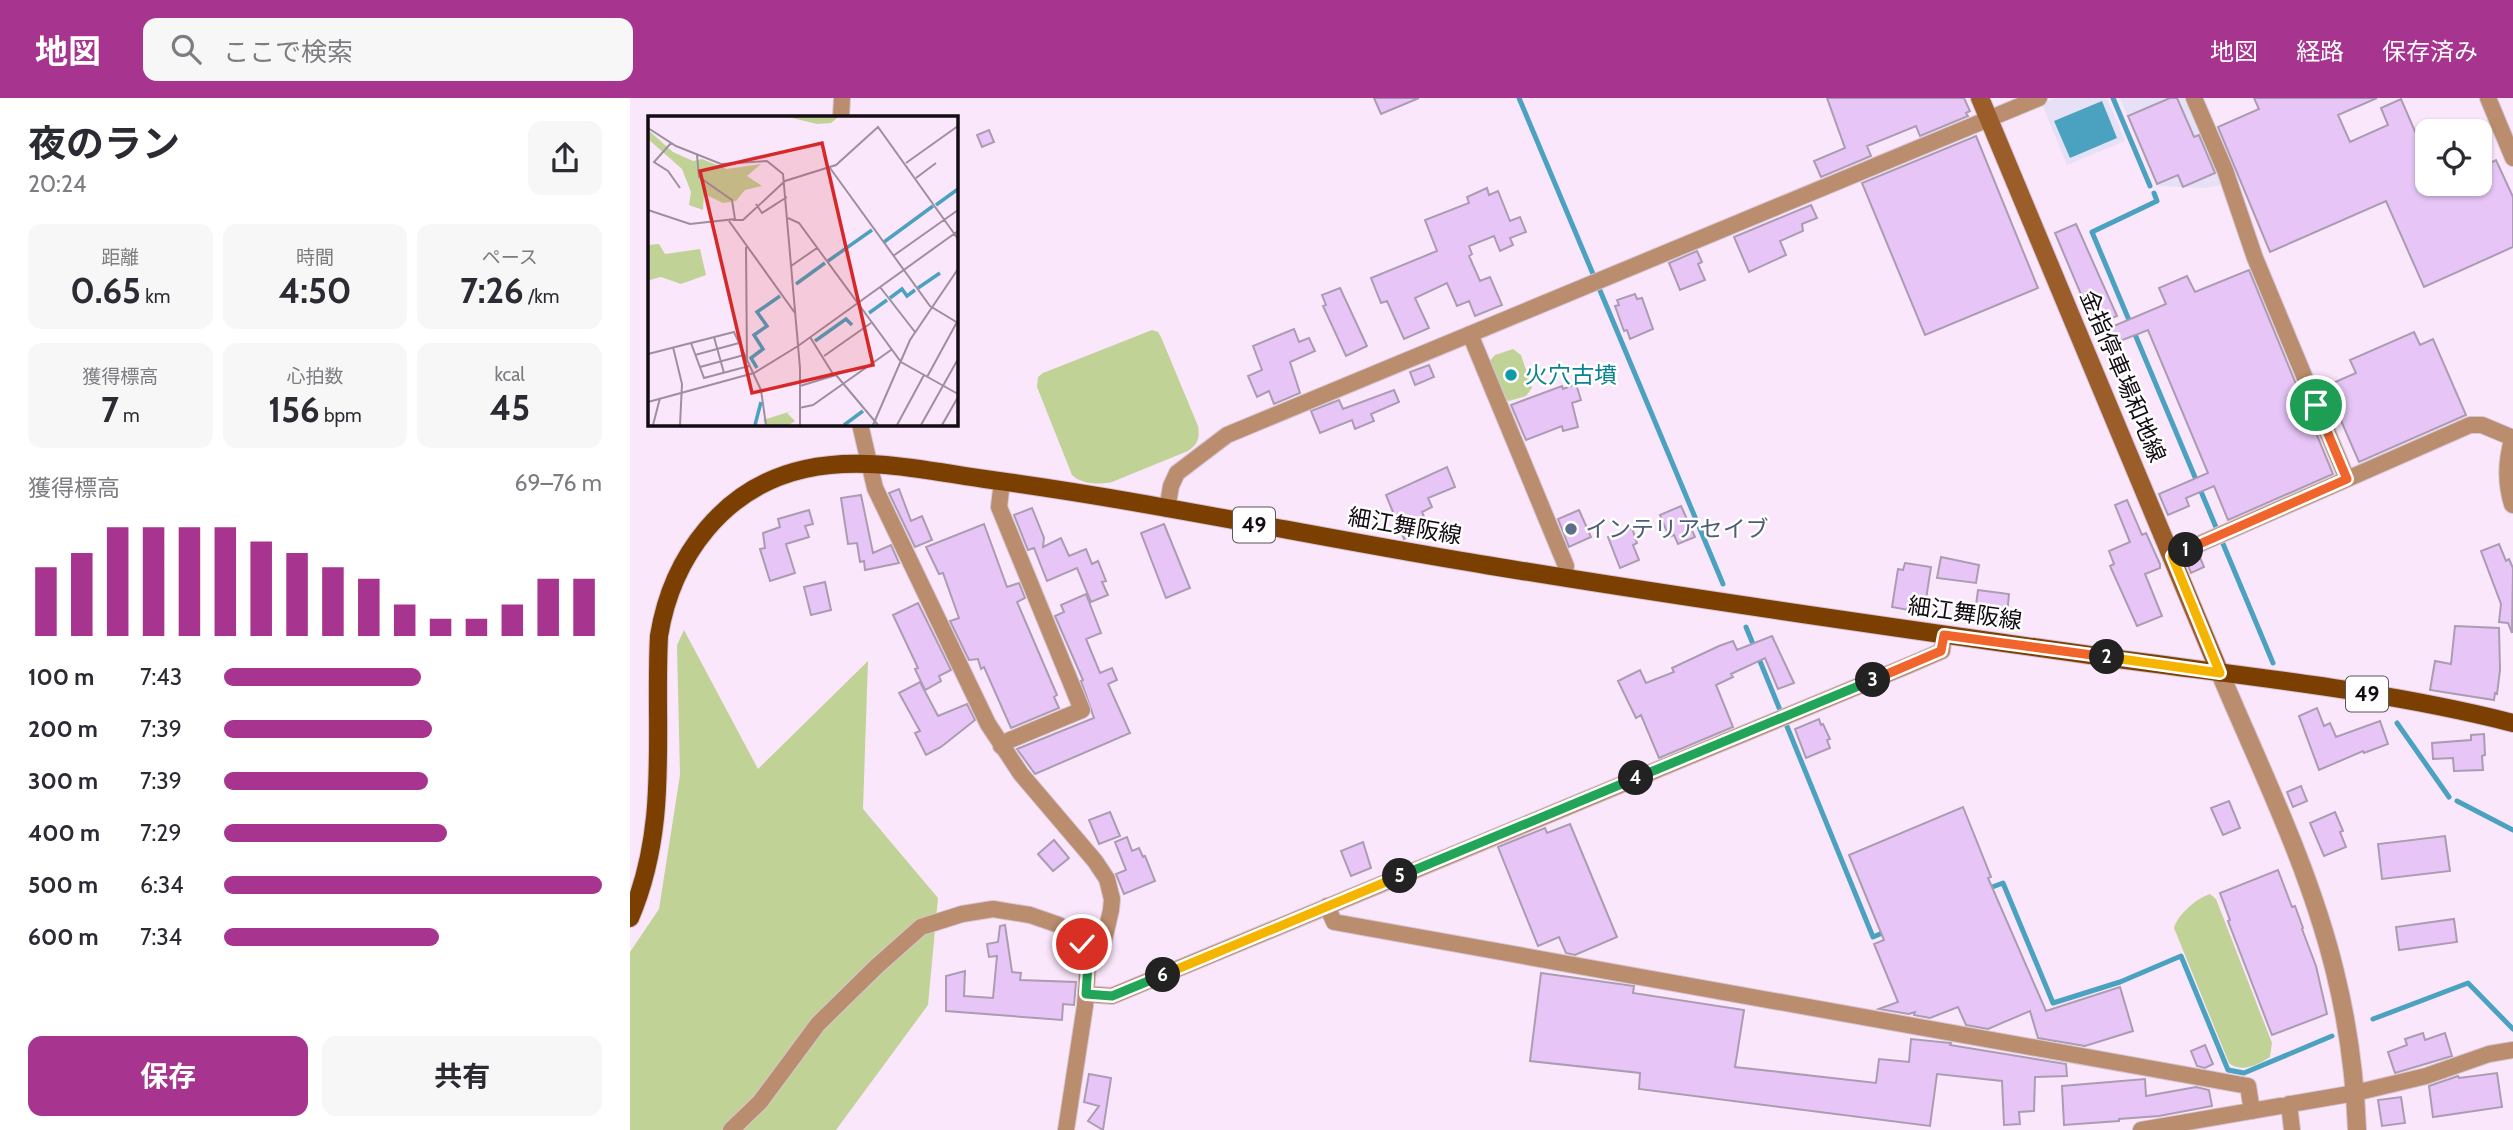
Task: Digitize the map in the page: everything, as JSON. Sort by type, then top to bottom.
[{"type":"main road","name":"金指停車場和地線","points":[[1980,98],[2220,673]]},
{"type":"main road","name":"細江舞阪線","points":[[630,918],[644,882],[655,833],[659,784],[659,636],[668,594],[676,575],[698,538],[727,508],[754,489],[783,475],[824,465],[868,464],[1077,492],[1564,578],[2426,703],[2513,723]]},
{"type":"street","points":[[841,116],[842,98]]},
{"type":"street","points":[[1167,509],[1171,486],[1177,473],[1227,435],[2039,98]]},
{"type":"street","points":[[2194,98],[2225,170],[2255,258],[2347,479]]},
{"type":"street","points":[[2488,98],[2513,158]]},
{"type":"street","points":[[1469,334],[1566,566],[1564,578]]},
{"type":"street","points":[[860,425],[875,488],[979,706],[1021,775],[1107,878],[1112,900],[1101,953],[1086,958]]},
{"type":"street","points":[[2172,556],[2470,425],[2482,425],[2513,439],[2508,467],[2513,504]]},
{"type":"street","points":[[1001,746],[1082,710],[999,507],[1002,481]]},
{"type":"street","points":[[1086,994],[1112,996],[1941,651],[1944,635]]},
{"type":"street","points":[[2220,673],[2316,905],[2343,1005],[2355,1093],[2357,1130]]},
{"type":"street","points":[[1327,906],[1334,922],[2248,1086],[2252,1111]]},
{"type":"street","points":[[731,1130],[760,1102],[818,1024],[921,927],[962,914],[993,909],[1030,915],[1059,925],[1082,944],[1086,958],[1086,994],[1066,1130]]},
{"type":"street","points":[[2141,1130],[2188,1126],[2252,1111],[2355,1093],[2426,1076],[2489,1054],[2513,1051]]},
{"type":"street","points":[[2289,1104],[2291,1130]]},
{"type":"shaded area","points":[[2056,98],[2107,98],[2125,141],[2067,165],[2042,104]]},
{"type":"shaded area","points":[[2120,98],[2187,98],[2223,185],[2203,188],[2157,186]]},
{"type":"green space","points":[[1152,330],[1158,332],[1161,337],[1198,426],[1198,440],[1188,451],[1112,482],[1080,480],[1072,475],[1037,387],[1038,377]]},
{"type":"green space","points":[[1513,349],[1521,355],[1532,388],[1526,396],[1509,401],[1504,399],[1488,363],[1495,355]]},
{"type":"green space","points":[[684,630],[758,769],[868,661],[863,809],[938,898],[928,1005],[836,1130],[630,1130],[630,952],[659,909],[680,775],[677,645]]},
{"type":"green space","points":[[2210,894],[2216,899],[2272,1043],[2270,1057],[2250,1067],[2229,1063],[2174,928],[2179,917],[2189,907]]},
{"type":"water","points":[[2102,101],[2117,138],[2070,158],[2054,121]]},
{"type":"building","points":[[1374,98],[1419,98],[1381,114]]},
{"type":"building","points":[[1827,98],[1964,98],[1970,111],[1966,113],[1968,116],[1920,136],[1916,126],[1867,146],[1871,156],[1821,177],[1814,161],[1845,148]]},
{"type":"building","points":[[2170,98],[2177,98],[2194,137],[2199,135],[2215,173],[2183,187],[2178,175],[2157,184],[2128,116]]},
{"type":"building","points":[[2254,98],[2377,98],[2338,115],[2350,142],[2388,125],[2381,108],[2401,99],[2415,131],[2415,196],[2492,196],[2492,162],[2496,160],[2513,197],[2513,247],[2424,287],[2386,201],[2270,252],[2218,127],[2259,109]]},
{"type":"building","points":[[989,130],[994,142],[982,147],[977,135]]},
{"type":"building","points":[[1976,136],[2038,288],[1925,335],[1862,183]]},
{"type":"building","points":[[1487,188],[1489,195],[1498,191],[1510,221],[1520,217],[1526,232],[1510,238],[1513,245],[1500,251],[1494,236],[1469,246],[1472,254],[1469,256],[1480,281],[1490,277],[1502,305],[1475,316],[1469,301],[1457,306],[1447,283],[1415,298],[1429,328],[1404,339],[1387,301],[1381,303],[1371,278],[1437,251],[1425,220],[1469,203],[1467,197]]},
{"type":"building","points":[[1811,205],[1817,218],[1802,224],[1803,231],[1780,241],[1786,255],[1749,272],[1734,237]]},
{"type":"building","points":[[2076,224],[2117,316],[2094,325],[2055,233]]},
{"type":"building","points":[[1697,251],[1702,262],[1698,264],[1705,280],[1680,290],[1669,263]]},
{"type":"building","points":[[2249,270],[2333,474],[2228,520],[2214,486],[2186,498],[2189,506],[2168,515],[2159,494],[2208,473],[2148,330],[2115,343],[2109,328],[2166,304],[2159,288],[2187,276],[2195,292]]},
{"type":"building","points":[[1340,288],[1367,346],[1346,356],[1323,306],[1326,305],[1322,295]]},
{"type":"building","points":[[1635,294],[1637,299],[1642,298],[1653,329],[1630,339],[1627,330],[1624,331],[1615,306],[1619,305],[1617,300]]},
{"type":"building","points":[[1294,329],[1299,342],[1309,338],[1315,351],[1290,362],[1300,393],[1274,404],[1269,391],[1257,397],[1248,376],[1262,370],[1253,346]]},
{"type":"building","points":[[2414,332],[2420,345],[2433,339],[2466,415],[2359,462],[2326,386],[2356,373],[2350,360]]},
{"type":"building","points":[[1429,365],[1434,377],[1415,385],[1410,372]]},
{"type":"building","points":[[1576,384],[1581,400],[1572,403],[1578,427],[1563,431],[1562,426],[1526,440],[1511,405],[1562,386],[1563,389]]},
{"type":"building","points":[[1394,390],[1399,402],[1371,414],[1374,421],[1355,429],[1352,420],[1320,433],[1311,411],[1339,400],[1343,409]]},
{"type":"building","points":[[1447,467],[1455,487],[1428,498],[1432,507],[1422,512],[1429,529],[1404,539],[1386,495]]},
{"type":"building","points":[[899,489],[911,521],[922,516],[932,540],[915,547],[889,493]]},
{"type":"building","points":[[861,495],[873,553],[891,545],[899,563],[865,570],[864,561],[860,562],[857,543],[848,544],[841,498]]},
{"type":"building","points":[[2127,500],[2142,535],[2146,533],[2160,564],[2160,568],[2145,574],[2162,616],[2137,626],[2110,566],[2114,564],[2109,551],[2130,542],[2115,505]]},
{"type":"building","points":[[1681,506],[1695,537],[1678,544],[1674,535],[1669,537],[1660,515]]},
{"type":"building","points":[[1032,508],[1044,538],[1043,547],[1061,538],[1069,556],[1086,549],[1092,564],[1098,561],[1108,595],[1091,602],[1077,568],[1047,581],[1034,548],[1028,550],[1014,515]]},
{"type":"building","points":[[809,510],[813,524],[805,526],[809,537],[786,544],[795,573],[770,581],[760,549],[765,548],[763,533],[780,527],[778,519]]},
{"type":"building","points":[[1579,510],[1591,537],[1569,547],[1558,519]]},
{"type":"building","points":[[984,524],[1007,587],[1019,583],[1025,598],[1017,602],[1057,695],[1054,697],[1059,708],[1011,728],[984,667],[981,669],[978,659],[969,660],[950,621],[959,618],[943,573],[939,574],[926,547]]},
{"type":"building","points":[[1164,524],[1190,588],[1166,598],[1141,533]]},
{"type":"building","points":[[1632,528],[1637,543],[1633,545],[1639,560],[1620,568],[1608,537]]},
{"type":"building","points":[[2499,544],[2506,561],[2509,559],[2513,568],[2512,633],[2508,623],[2499,622],[2501,604],[2481,551]]},
{"type":"building","points":[[2199,555],[2204,567],[2191,573],[2186,561]]},
{"type":"building","points":[[1941,557],[1979,565],[1976,583],[1937,578]]},
{"type":"building","points":[[1905,563],[1931,567],[1926,599],[1922,599],[1920,612],[1892,607],[1898,569],[1903,570]]},
{"type":"building","points":[[825,582],[831,610],[811,615],[804,587]]},
{"type":"building","points":[[1978,590],[2009,594],[2006,624],[1974,619]]},
{"type":"building","points":[[1086,594],[1101,633],[1086,639],[1100,673],[1112,668],[1117,680],[1108,684],[1130,733],[1035,774],[1017,749],[1094,718],[1081,681],[1083,680],[1055,616],[1064,612],[1061,605]]},
{"type":"building","points":[[918,603],[951,670],[939,676],[941,681],[925,690],[915,669],[918,668],[893,615]]},
{"type":"building","points":[[2455,626],[2499,628],[2500,670],[2494,700],[2430,690],[2435,661],[2451,664]]},
{"type":"building","points":[[1772,636],[1794,683],[1778,689],[1765,658],[1731,674],[1733,677],[1716,685],[1733,727],[1659,758],[1641,715],[1636,718],[1618,681],[1640,670],[1646,683],[1674,672],[1672,668],[1719,646],[1733,641],[1737,650]]},
{"type":"building","points":[[920,682],[938,716],[967,704],[975,720],[941,747],[926,755],[915,733],[920,731],[899,693]]},
{"type":"building","points":[[2317,708],[2324,726],[2330,723],[2336,737],[2380,721],[2388,744],[2364,753],[2363,751],[2319,770],[2299,716]]},
{"type":"building","points":[[1819,719],[1830,739],[1827,740],[1830,748],[1806,758],[1795,729]]},
{"type":"building","points":[[2484,734],[2483,770],[2454,771],[2453,758],[2433,759],[2432,743],[2471,740],[2471,735]]},
{"type":"building","points":[[2301,786],[2307,801],[2293,807],[2287,792]]},
{"type":"building","points":[[2229,801],[2240,828],[2223,835],[2211,808]]},
{"type":"building","points":[[1963,807],[1991,877],[1988,878],[2046,1011],[2120,987],[2133,1031],[2085,1046],[2038,1038],[2030,1011],[1988,1029],[1966,1025],[1958,1007],[1930,1018],[1914,1015],[1915,1012],[1909,1014],[1879,1009],[1898,1002],[1874,944],[1884,940],[1849,855]]},
{"type":"building","points":[[1110,812],[1120,836],[1099,844],[1089,820]]},
{"type":"building","points":[[2335,812],[2346,847],[2324,856],[2310,823]]},
{"type":"building","points":[[1570,824],[1617,937],[1575,955],[1566,953],[1559,937],[1538,946],[1498,847],[1545,828],[1547,833]]},
{"type":"building","points":[[2445,836],[2450,871],[2382,879],[2378,844]]},
{"type":"building","points":[[1127,837],[1132,851],[1139,848],[1143,857],[1145,856],[1155,881],[1124,894],[1116,874],[1126,870],[1115,842]]},
{"type":"building","points":[[1054,840],[1069,858],[1053,871],[1038,854]]},
{"type":"building","points":[[1363,842],[1371,868],[1351,876],[1341,851]]},
{"type":"building","points":[[2278,870],[2292,907],[2295,906],[2316,966],[2327,1014],[2272,1035],[2228,921],[2230,920],[2220,893]]},
{"type":"building","points":[[2454,919],[2457,942],[2399,950],[2396,927]]},
{"type":"building","points":[[1005,925],[1012,972],[1021,973],[1020,980],[1076,982],[1074,1005],[1063,1004],[1062,1020],[946,1011],[946,976],[965,971],[964,996],[993,998],[997,956],[989,957],[987,944],[998,942],[1000,926]]},
{"type":"building","points":[[1541,973],[1634,986],[1633,993],[1744,1010],[1735,1067],[1876,1083],[1879,1059],[1909,1062],[1911,1039],[1951,1043],[1950,1045],[2066,1064],[2067,1076],[2035,1077],[2034,1111],[2019,1112],[2020,1124],[2004,1125],[2002,1081],[1937,1074],[1930,1126],[1639,1089],[1640,1073],[1530,1061]]},
{"type":"building","points":[[2423,1033],[2425,1040],[2445,1033],[2452,1056],[2395,1073],[2388,1052],[2407,1045],[2405,1039]]},
{"type":"building","points":[[2205,1045],[2213,1064],[2205,1068],[2197,1066],[2191,1051]]},
{"type":"building","points":[[2497,1073],[2502,1107],[2433,1117],[2429,1086],[2458,1076]]},
{"type":"building","points":[[1089,1074],[1111,1078],[1103,1130],[1088,1121],[1099,1106],[1084,1102]]},
{"type":"building","points":[[2145,1079],[2146,1096],[2196,1087],[2209,1090],[2212,1106],[2159,1116],[2064,1125],[2062,1086]]},
{"type":"building","points":[[2401,1097],[2405,1123],[2382,1126],[2378,1100]]},
{"type":"waterway","points":[[1519,98],[1593,274]]},
{"type":"waterway","points":[[2113,98],[2150,186]]},
{"type":"waterway","points":[[2154,193],[2157,201],[2092,232],[2218,532]]},
{"type":"waterway","points":[[1599,288],[1723,584]]},
{"type":"waterway","points":[[2221,539],[2273,663]]},
{"type":"waterway","points":[[1746,627],[1780,710]]},
{"type":"waterway","points":[[2397,723],[2449,797]]},
{"type":"waterway","points":[[1786,724],[1873,937],[1887,931]]},
{"type":"waterway","points":[[2457,801],[2513,830]]},
{"type":"waterway","points":[[1987,889],[2003,883],[2053,1003],[2120,982],[2181,956],[2228,1070],[2244,1073],[2332,1036]]},
{"type":"waterway","points":[[2373,1019],[2468,983],[2513,1029]]},
{"type":"place","name":"火穴古墳","points":[[1511,375]]},
{"type":"place","name":"インテリアセイブ","points":[[1571,529]]},
{"type":"route","points":[[1082,944],[1088,964],[1086,994],[1112,996],[1941,651],[1944,635],[2220,673],[2172,556],[2347,479],[2316,405]]}]
